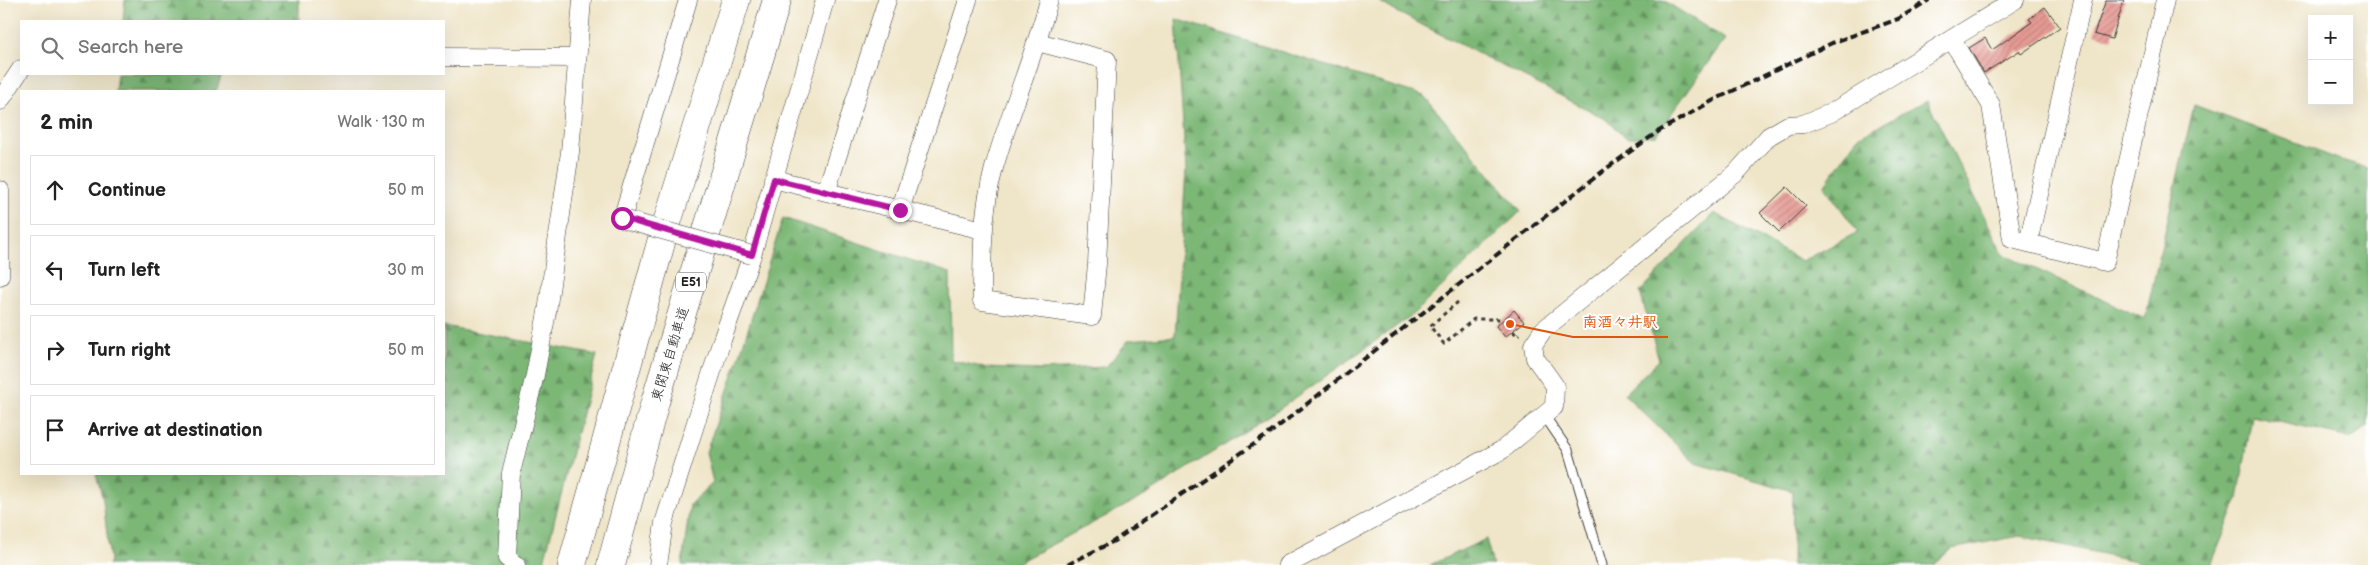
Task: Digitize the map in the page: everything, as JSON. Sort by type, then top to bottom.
[{"type":"highway","points":[[572,565],[662,239],[736,0]]},
{"type":"highway","name":"東関東自動車道","points":[[611,565],[655,402],[777,0]]},
{"type":"street","points":[[516,565],[507,558],[511,473],[535,375],[547,312],[570,152],[582,0]]},
{"type":"street","points":[[688,0],[622,218],[752,255]]},
{"type":"street","points":[[658,565],[664,523],[722,340],[752,255],[825,0]]},
{"type":"street","points":[[826,192],[887,0]]},
{"type":"street","points":[[900,210],[968,0]]},
{"type":"street","points":[[1038,42],[1107,60],[1098,256],[1092,316],[982,301],[983,230],[994,168],[1038,42],[1049,0]]},
{"type":"street","points":[[1288,565],[1502,450],[1544,416],[1554,407],[1555,386],[1535,358],[1533,345],[1544,330],[1736,173],[1769,136],[1788,125],[1803,124],[1831,113],[2015,0]]},
{"type":"street","points":[[2028,243],[2083,0]]},
{"type":"street","points":[[1952,40],[1991,105],[2012,240],[2105,262],[2165,0]]},
{"type":"street","points":[[445,57],[576,58]]},
{"type":"street","points":[[0,101],[20,71]]},
{"type":"street","points":[[774,179],[983,230]]},
{"type":"street","points":[[0,190],[0,276]]},
{"type":"lane","points":[[1544,416],[1568,450],[1602,565]]},
{"type":"path","points":[[1458,302],[1430,326],[1444,344],[1474,319],[1503,319]]},
{"type":"green space","points":[[125,0],[299,0],[299,20],[123,20]]},
{"type":"green space","points":[[1377,0],[1663,0],[1725,39],[1656,135],[1627,138],[1604,118]]},
{"type":"green space","points":[[1176,19],[1424,96],[1521,211],[1412,315],[1281,408],[1148,494],[1013,565],[682,565],[690,504],[713,483],[706,452],[736,367],[783,218],[950,273],[951,360],[986,368],[1040,370],[1106,367],[1129,340],[1175,336],[1186,170]]},
{"type":"green space","points":[[117,75],[222,75],[216,90],[115,90]]},
{"type":"green space","points":[[1927,100],[2003,254],[2145,319],[2194,105],[2338,159],[2368,168],[2368,427],[2350,438],[2252,416],[2238,499],[2211,565],[2154,565],[2020,536],[1951,549],[1933,565],[1792,565],[1793,491],[1695,463],[1624,394],[1659,360],[1640,292],[1714,213],[1802,261],[1858,232],[1824,186],[1858,137]]},
{"type":"green space","points":[[445,326],[597,355],[543,565],[108,565],[110,561],[103,500],[96,475],[445,475]]},
{"type":"green space","points":[[1486,539],[1493,565],[1430,565]]},
{"type":"building","points":[[2106,0],[2124,0],[2112,39],[2094,34]]},
{"type":"building","points":[[2045,7],[2060,27],[2021,54],[2019,51],[1984,73],[1969,48],[1985,38],[1992,50],[2032,22],[2029,19]]},
{"type":"building","points":[[1787,187],[1806,206],[1779,232],[1760,213]]},
{"type":"building","points":[[1514,310],[1524,322],[1505,337],[1496,326]]},
{"type":"railway","points":[[1067,565],[1114,541],[1270,433],[1607,168],[1659,131],[1714,100],[1832,43],[1898,19],[1929,0]]},
{"type":"place","name":"南酒々井駅","points":[[1510,324]]},
{"type":"route","points":[[622,218],[752,255],[774,179],[900,210]]}]
